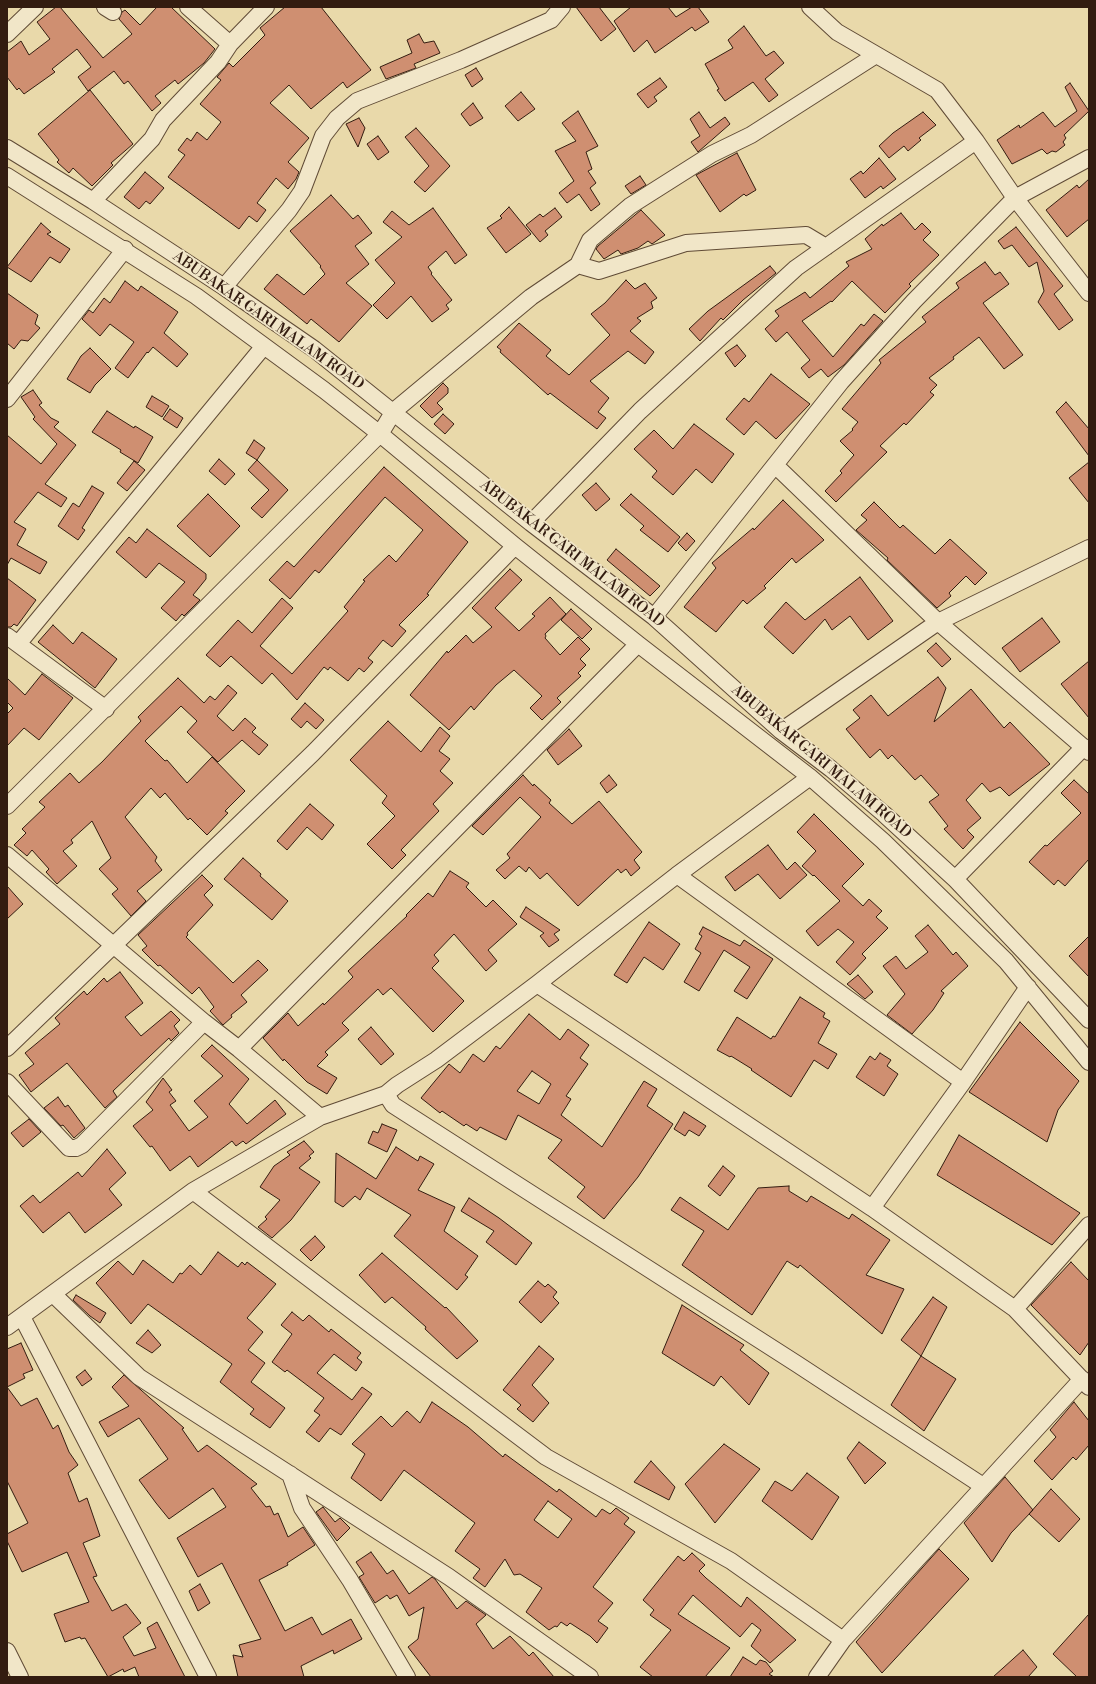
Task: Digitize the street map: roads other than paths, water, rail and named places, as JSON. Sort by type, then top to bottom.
[{"type":"street","points":[[7,34],[35,7]]},
{"type":"street","points":[[188,7],[230,44]]},
{"type":"street","points":[[93,201],[152,139],[163,120],[218,62],[230,44],[266,7]]},
{"type":"street","points":[[224,287],[289,210],[302,191],[323,136],[336,118],[358,102],[461,60],[551,20],[562,7]]},
{"type":"street","points":[[810,7],[837,32],[937,90],[976,141],[1015,198],[1089,293]]},
{"type":"street","points":[[7,806],[106,709],[380,434],[394,411],[531,297],[578,265],[590,240],[630,206],[712,154],[751,135],[876,55]]},
{"type":"street","points":[[531,523],[640,411],[796,268],[976,141]]},
{"type":"street","name":"ABUBAKAR GARI MALAM ROAD","points":[[7,148],[93,201],[224,287],[314,349],[394,411],[531,523],[654,617],[781,730],[831,769],[884,814],[955,879],[1087,1012]]},
{"type":"street","points":[[654,617],[846,376],[914,301],[1015,198],[1089,158]]},
{"type":"street","points":[[7,176],[125,249],[196,296],[264,346],[380,434],[515,546],[638,644],[810,777],[883,841],[1006,961],[1089,1062]]},
{"type":"street","points":[[578,265],[599,271],[686,243],[806,235],[826,247]]},
{"type":"street","points":[[7,399],[125,249]]},
{"type":"street","points":[[106,709],[13,640],[264,346]]},
{"type":"street","points":[[775,465],[938,622],[1086,749],[955,879]]},
{"type":"street","points":[[7,1048],[313,753],[515,546]]},
{"type":"street","points":[[781,730],[938,622],[1089,548]]},
{"type":"street","points":[[239,1049],[638,644]]},
{"type":"street","points":[[7,1327],[193,1191],[320,1117],[386,1094],[397,1085],[436,1060],[537,984],[677,875],[810,777]]},
{"type":"street","points":[[7,854],[204,1022],[239,1049],[320,1117]]},
{"type":"street","points":[[677,875],[963,1082]]},
{"type":"street","points":[[537,984],[872,1208],[1015,1309],[1085,1383],[983,1486],[843,1640],[817,1677]]},
{"type":"street","points":[[872,1208],[963,1082],[1028,987]]},
{"type":"street","points":[[7,1082],[69,1148],[76,1148],[82,1145],[204,1022]]},
{"type":"street","points":[[386,1094],[393,1105],[797,1364],[983,1486]]},
{"type":"street","points":[[193,1191],[546,1457],[731,1561],[843,1640]]},
{"type":"street","points":[[1015,1309],[1089,1225]]},
{"type":"street","points":[[53,1294],[139,1377],[449,1577],[590,1677]]},
{"type":"street","points":[[22,1317],[208,1677]]},
{"type":"street","points":[[290,1474],[302,1508],[350,1580],[407,1677]]},
{"type":"street","points":[[7,1651],[20,1677]]}]
